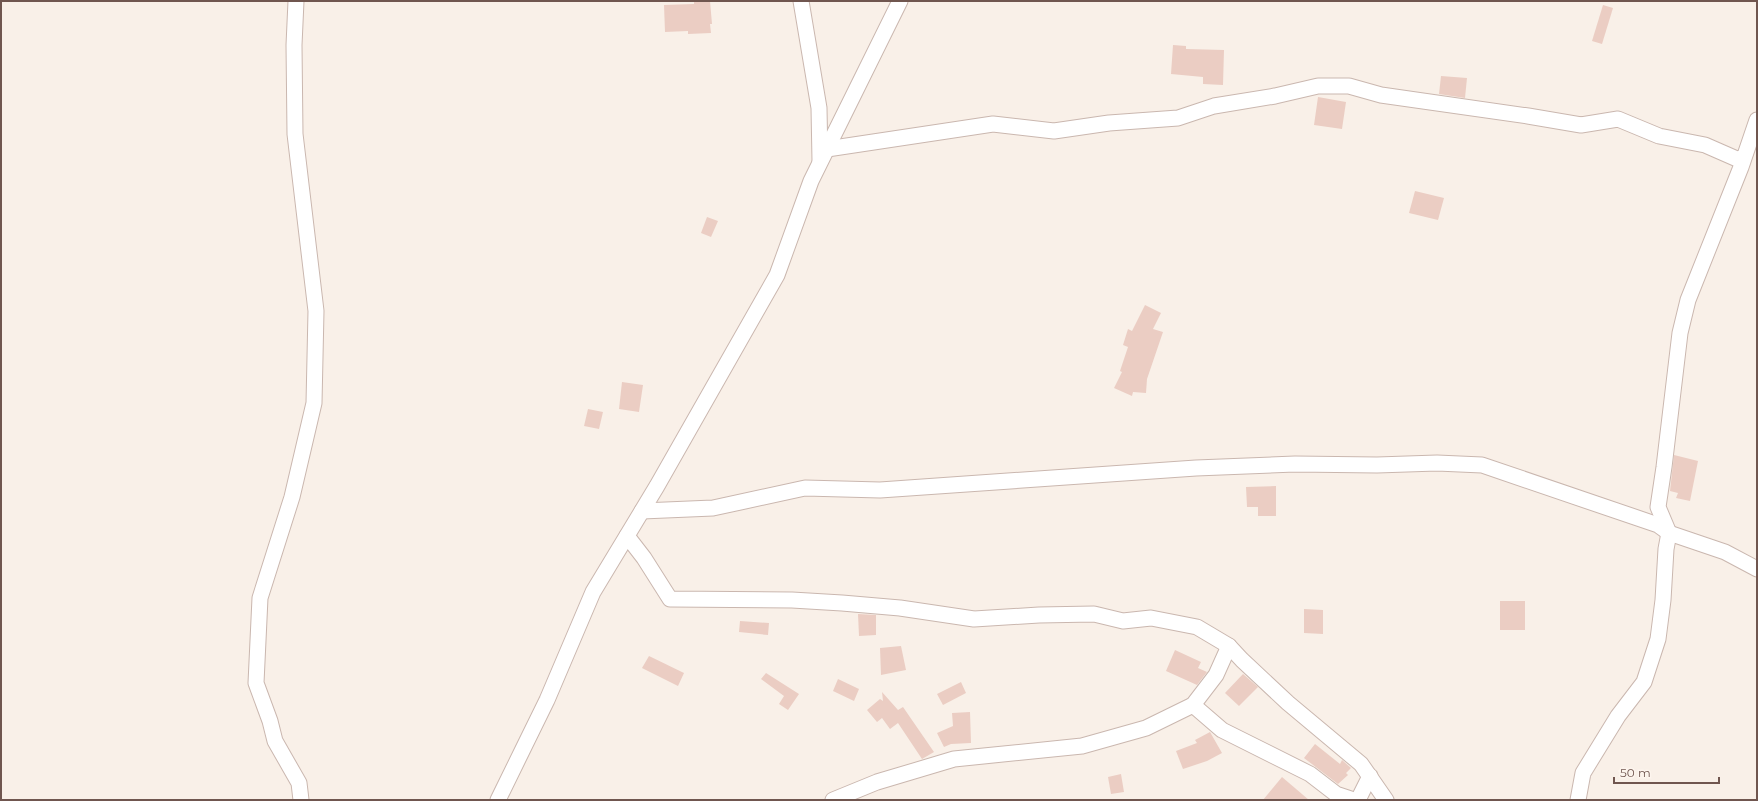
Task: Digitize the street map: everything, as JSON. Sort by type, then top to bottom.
[{"type":"street","points":[[296,1],[294,45],[295,134],[316,311],[314,403],[292,497],[260,598],[256,683],[270,721],[275,741],[299,783],[301,800]]},
{"type":"street","points":[[801,1],[819,108],[820,164]]},
{"type":"street","points":[[498,800],[550,693],[593,592],[642,511],[777,275],[811,181],[900,1]]},
{"type":"street","points":[[827,149],[993,124],[1054,131],[1109,123],[1178,118],[1214,106],[1275,96],[1318,86],[1348,86],[1381,95],[1580,125],[1618,119],[1659,136],[1705,145],[1737,159],[1744,158]]},
{"type":"street","points":[[1578,800],[1583,773],[1618,716],[1644,682],[1658,639],[1663,600],[1666,549],[1669,533],[1658,507],[1680,333],[1688,300],[1744,158],[1757,120]]},
{"type":"street","points":[[642,511],[713,508],[804,488],[880,490],[1196,468],[1295,464],[1377,465],[1437,463],[1482,465],[1658,525],[1669,533],[1725,552],[1757,569]]},
{"type":"street","points":[[627,536],[644,558],[670,599],[792,600],[842,603],[900,608],[974,619],[1039,615],[1094,614],[1123,621],[1151,618],[1197,627],[1229,646],[1288,703],[1361,764],[1386,800]]},
{"type":"street","points":[[833,800],[877,782],[954,759],[1082,746],[1146,728],[1193,705],[1216,675],[1229,646]]},
{"type":"street","points":[[1193,705],[1222,730],[1310,774],[1336,794],[1354,800]]},
{"type":"street","points":[[1358,800],[1370,776]]},
{"type":"building","points":[[694,1],[710,1],[712,24],[710,24],[711,33],[688,34],[688,31],[665,32],[664,5],[694,4]]},
{"type":"building","points":[[1603,5],[1613,8],[1602,44],[1592,41]]},
{"type":"building","points":[[1173,45],[1186,46],[1186,49],[1224,50],[1223,85],[1203,84],[1203,77],[1171,74]]},
{"type":"building","points":[[1441,76],[1467,78],[1465,98],[1439,94]]},
{"type":"building","points":[[1318,97],[1346,102],[1342,129],[1314,125]]},
{"type":"building","points":[[1415,191],[1444,198],[1438,220],[1409,213]]},
{"type":"building","points":[[707,217],[718,221],[711,237],[701,233]]},
{"type":"building","points":[[1145,305],[1161,313],[1153,329],[1163,332],[1147,379],[1146,393],[1133,392],[1132,396],[1114,388],[1122,372],[1120,371],[1128,347],[1123,345],[1128,329],[1132,331]]},
{"type":"building","points":[[622,382],[643,385],[639,412],[619,409]]},
{"type":"building","points":[[588,409],[603,412],[599,429],[584,426]]},
{"type":"building","points":[[1674,455],[1698,461],[1690,501],[1676,498],[1678,493],[1670,491]]},
{"type":"building","points":[[1276,486],[1276,516],[1258,516],[1258,507],[1247,507],[1246,487]]},
{"type":"building","points":[[1500,601],[1525,601],[1525,630],[1500,630]]},
{"type":"building","points":[[1304,609],[1323,610],[1323,634],[1304,633]]},
{"type":"building","points":[[858,614],[876,615],[876,635],[859,636]]},
{"type":"building","points":[[740,621],[769,623],[768,635],[739,632]]},
{"type":"building","points":[[901,646],[906,670],[881,675],[880,648]]},
{"type":"building","points":[[1175,650],[1201,662],[1198,668],[1207,672],[1197,685],[1166,671]]},
{"type":"building","points":[[649,656],[684,673],[678,686],[642,668]]},
{"type":"building","points":[[766,673],[799,694],[788,710],[779,704],[784,696],[761,679]]},
{"type":"building","points":[[1243,674],[1258,687],[1239,706],[1225,693]]},
{"type":"building","points":[[838,679],[859,689],[854,701],[833,691]]},
{"type":"building","points":[[961,682],[966,693],[943,705],[937,694]]},
{"type":"building","points":[[882,692],[898,710],[903,707],[934,752],[922,759],[898,723],[890,729],[882,718],[877,722],[867,710],[880,699],[883,701]]},
{"type":"building","points":[[970,712],[971,743],[951,744],[944,747],[937,733],[953,726],[952,713]]},
{"type":"building","points":[[1210,732],[1222,753],[1207,761],[1183,769],[1176,751],[1197,743],[1195,740]]},
{"type":"building","points":[[1315,744],[1340,764],[1342,760],[1351,768],[1346,773],[1348,775],[1338,784],[1304,758]]},
{"type":"building","points":[[1121,774],[1124,792],[1111,794],[1108,777]]},
{"type":"building","points":[[1282,777],[1309,800],[1263,800]]}]
